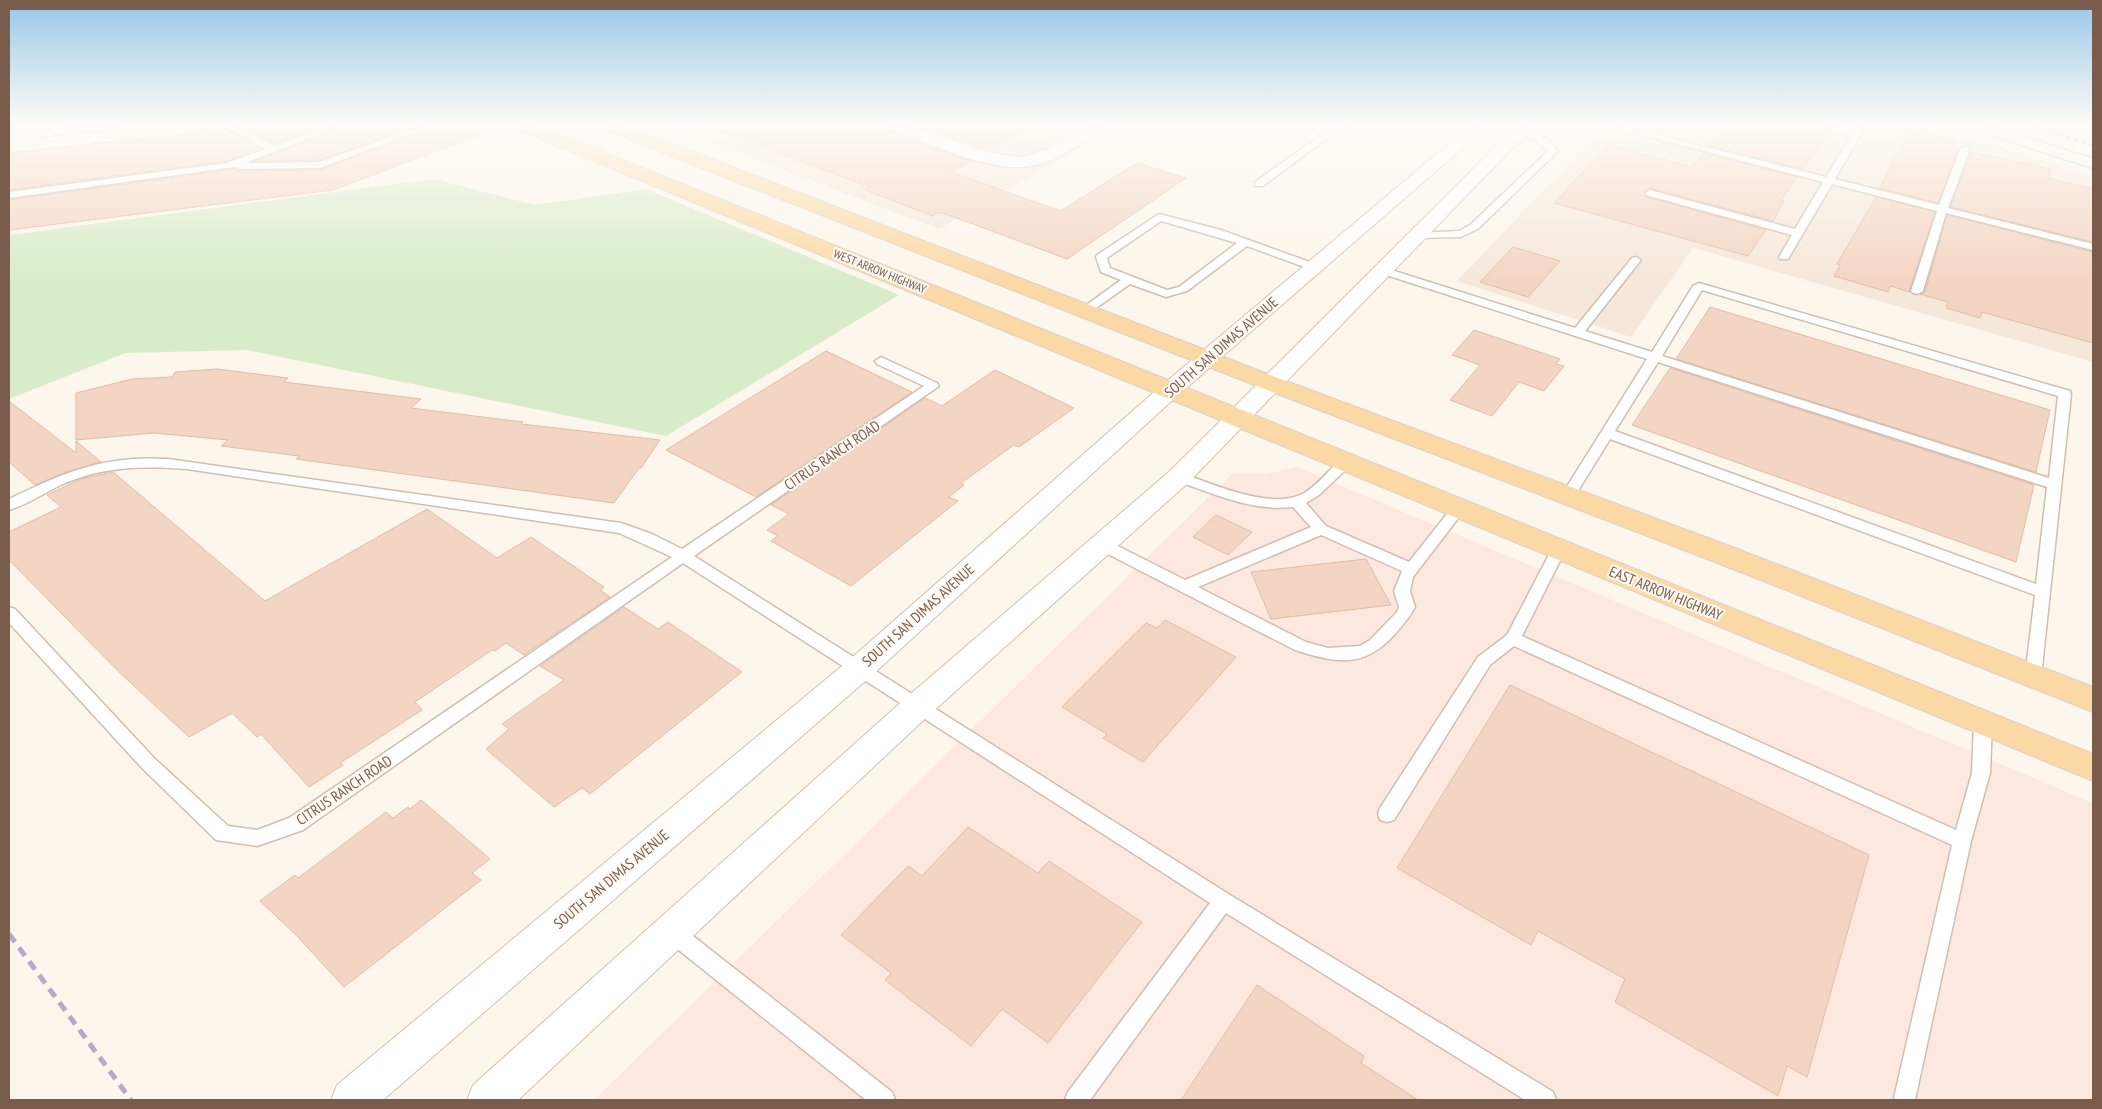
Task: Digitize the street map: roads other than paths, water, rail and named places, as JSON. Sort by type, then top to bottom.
[{"type":"main road","name":"WEST ARROW HIGHWAY","points":[[649,177],[1238,419]]},
{"type":"main road","points":[[741,177],[1208,358],[1270,384],[1568,496],[2093,700]]},
{"type":"main road","name":"EAST ARROW HIGHWAY","points":[[1238,419],[2093,768]]},
{"type":"street","name":"SOUTH SAN DIMAS AVENUE","points":[[352,1100],[859,669],[1170,391],[1420,177]]},
{"type":"street","points":[[488,1100],[918,706],[1179,477],[1476,177]]},
{"type":"lane","points":[[9,195],[147,177]]},
{"type":"lane","points":[[1259,184],[1269,177]]},
{"type":"lane","points":[[1418,236],[1461,234],[1474,226],[1526,177]]},
{"type":"lane","points":[[1808,177],[2093,247]]},
{"type":"lane","points":[[1784,257],[1831,177]]},
{"type":"lane","points":[[1917,291],[1942,210],[1955,177]]},
{"type":"lane","points":[[1650,193],[1797,234]]},
{"type":"lane","points":[[1244,243],[1183,289],[1166,294],[1105,270],[1101,257],[1159,217],[1181,221],[1314,267]]},
{"type":"lane","points":[[1577,333],[1636,260]]},
{"type":"lane","points":[[1384,271],[2055,485]]},
{"type":"lane","points":[[1086,311],[1130,279]]},
{"type":"lane","points":[[1568,496],[1699,286],[2065,394],[2033,677]]},
{"type":"lane","name":"CITRUS RANCH ROAD","points":[[9,613],[148,764],[223,834],[257,838],[296,824],[683,556],[933,386],[881,361]]},
{"type":"lane","points":[[1607,433],[2043,592]]},
{"type":"lane","points":[[9,505],[78,473],[109,465],[141,462],[187,465],[620,528],[647,538],[683,556],[1223,901],[1545,1100]]},
{"type":"lane","points":[[1179,477],[1249,500],[1282,504],[1308,497],[1346,462]]},
{"type":"lane","points":[[1296,501],[1321,529],[1411,569]]},
{"type":"lane","points":[[1103,545],[1301,646],[1328,654],[1363,652],[1376,644],[1403,615],[1407,607],[1402,590],[1406,576],[1459,508]]},
{"type":"lane","points":[[1184,587],[1321,529]]},
{"type":"lane","points":[[1387,814],[1484,661],[1513,639],[1559,549]]},
{"type":"lane","points":[[1513,639],[1962,841]]},
{"type":"lane","points":[[1905,1098],[1962,841],[1981,773],[1983,723]]},
{"type":"lane","points":[[1076,1100],[1223,901]]},
{"type":"lane","points":[[672,932],[884,1100]]},
{"type":"railway","points":[[9,934],[131,1100]]}]
